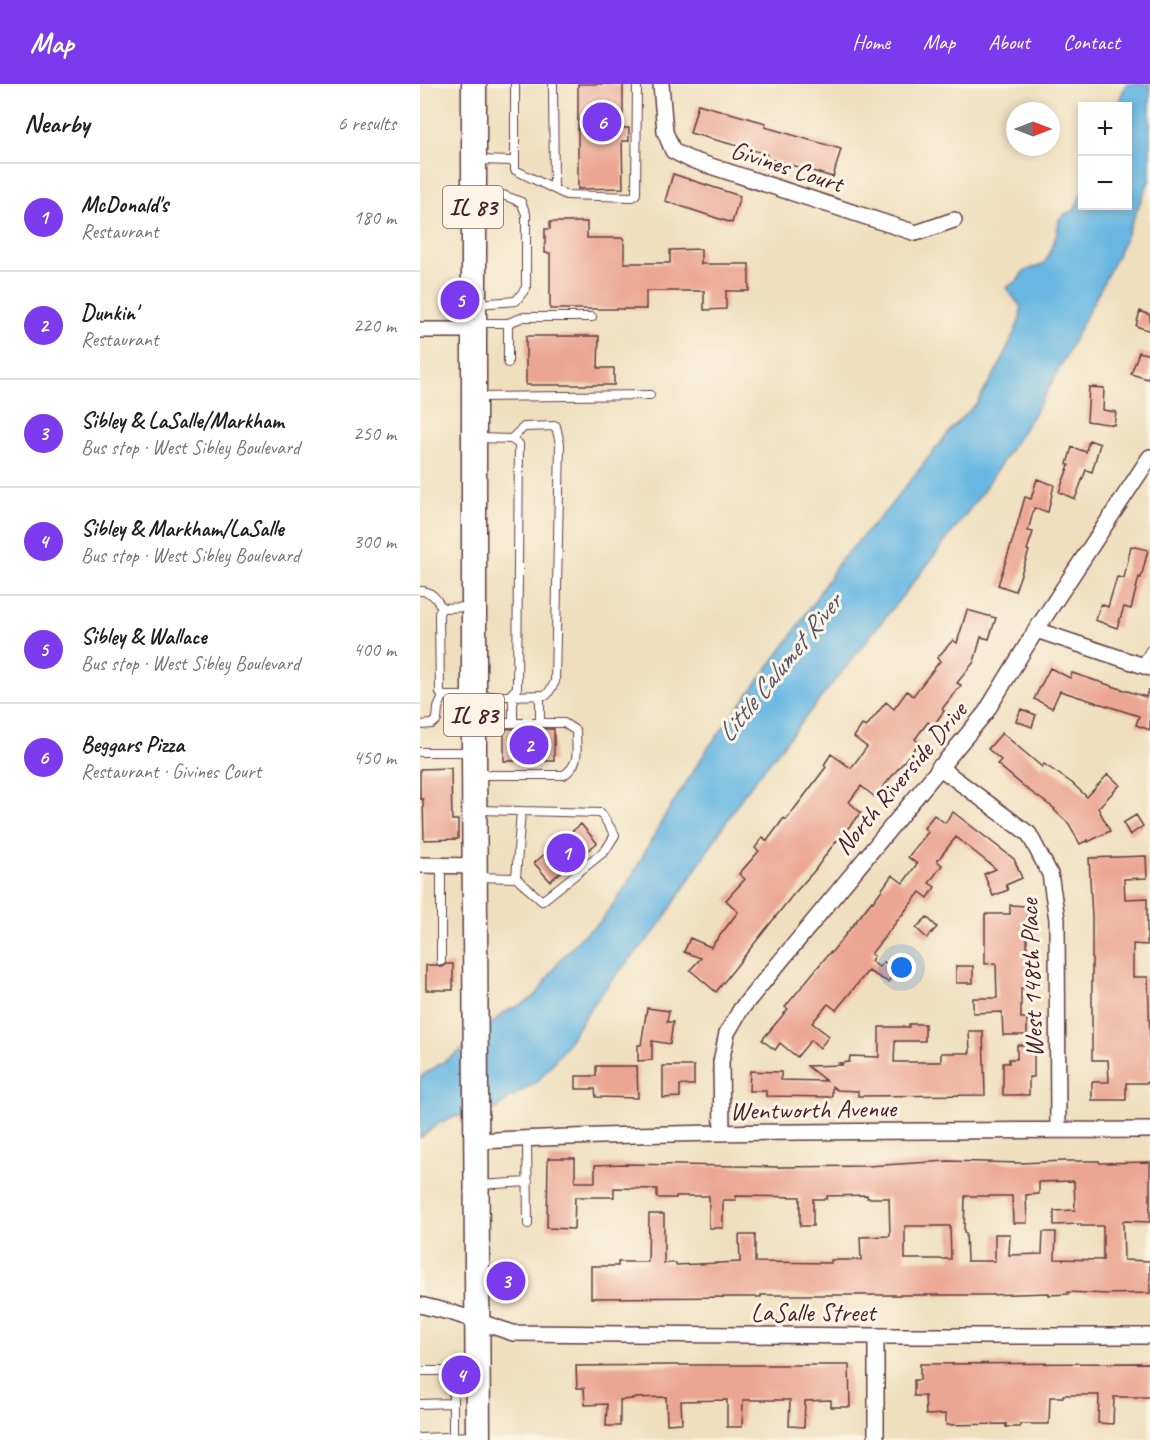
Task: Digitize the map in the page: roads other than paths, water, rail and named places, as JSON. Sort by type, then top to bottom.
[{"type":"main road","name":"IL 83","points":[[474,84],[474,810],[478,1438]]},
{"type":"street","name":"Givines Court","points":[[661,84],[665,132],[673,151],[689,159],[916,233],[954,220]]},
{"type":"street","points":[[420,330],[473,319]]},
{"type":"street","name":"North Riverside Drive","points":[[722,1133],[721,1062],[727,1033],[741,1009],[986,712],[1036,630],[1150,457]]},
{"type":"street","points":[[1036,630],[1146,666]]},
{"type":"street","name":"West 148th Place","points":[[939,767],[1029,834],[1050,874],[1057,919],[1058,1130]]},
{"type":"street","points":[[420,865],[441,865],[475,871]]},
{"type":"street","name":"Wentworth Avenue","points":[[476,1136],[527,1139],[722,1133],[1150,1130]]},
{"type":"street","name":"LaSalle Street","points":[[420,1305],[453,1313],[513,1333],[876,1336],[1150,1335]]},
{"type":"street","points":[[876,1336],[876,1440]]},
{"type":"lane","points":[[515,84],[514,169],[517,172],[571,195],[635,196],[637,84]]},
{"type":"lane","points":[[553,84],[554,189]]},
{"type":"lane","points":[[474,160],[514,161]]},
{"type":"lane","points":[[473,192],[503,195],[520,202],[526,214],[526,288],[516,301],[473,319]]},
{"type":"lane","points":[[473,319],[508,323],[525,317],[592,317]]},
{"type":"lane","points":[[508,323],[508,363]]},
{"type":"lane","points":[[473,397],[650,395]]},
{"type":"lane","points":[[442,696],[548,695],[555,682],[560,444],[556,426],[524,427],[511,439]]},
{"type":"lane","points":[[473,438],[511,439],[519,444],[517,688],[511,696],[513,723]]},
{"type":"lane","points":[[420,591],[434,595],[442,608]]},
{"type":"lane","points":[[442,608],[474,607]]},
{"type":"lane","points":[[420,724],[437,720],[442,696],[440,693],[439,613],[442,608]]},
{"type":"lane","points":[[1146,666],[1150,650]]},
{"type":"lane","points":[[540,695],[540,723]]},
{"type":"lane","points":[[420,752],[474,764],[564,775],[573,769],[576,763],[576,731],[564,723],[474,723]]},
{"type":"lane","points":[[474,810],[600,813],[615,834],[605,851],[542,901],[516,878],[475,871]]},
{"type":"lane","points":[[516,878],[521,811]]},
{"type":"lane","points":[[441,865],[441,960]]},
{"type":"lane","points":[[527,1139],[528,1224]]},
{"type":"lane","points":[[477,1185],[528,1182]]},
{"type":"lane","points":[[420,1371],[453,1371],[453,1437]]},
{"type":"lane","points":[[420,1404],[453,1403]]},
{"type":"lane","points":[[420,1438],[478,1438]]},
{"type":"water","name":"Little Calumet River","points":[[1126,84],[1150,84],[1150,179],[1120,250],[1055,377],[981,494],[928,564],[744,794],[658,928],[610,982],[563,1050],[538,1081],[497,1109],[454,1117],[439,1123],[420,1138],[420,1077],[459,1052],[505,1012],[537,994],[560,960],[582,936],[601,921],[627,885],[663,819],[708,748],[791,637],[840,561],[886,511],[953,427],[977,403],[1001,363],[1020,319],[1021,307],[1006,288],[1018,280],[1023,272],[1042,265],[1054,242],[1059,219],[1074,211],[1078,202],[1078,210],[1132,210],[1132,102],[1119,102]]},
{"type":"place","name":"Beggars Pizza","points":[[602,122]]},
{"type":"place","name":"Sibley & Wallace","points":[[460,300]]},
{"type":"place","name":"Dunkin'","points":[[529,745]]},
{"type":"place","name":"McDonald's","points":[[566,853]]},
{"type":"place","name":"Sibley & LaSalle/Markham","points":[[506,1281]]},
{"type":"place","name":"Sibley & Markham/LaSalle","points":[[461,1375]]}]
